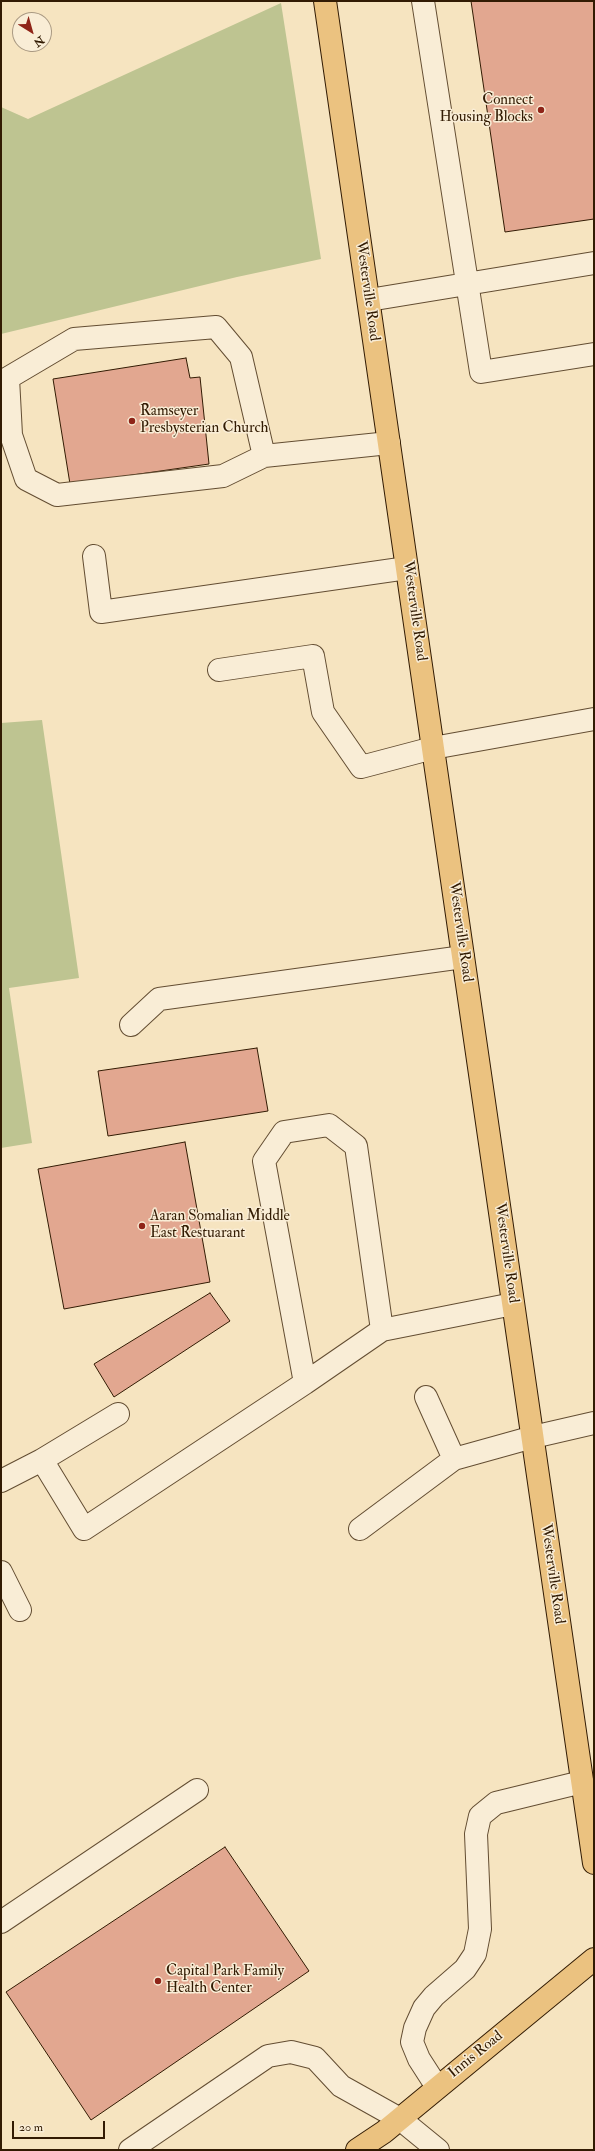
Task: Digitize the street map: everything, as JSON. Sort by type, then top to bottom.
[{"type":"main road","name":"Westerville Road","points":[[325,1],[594,1863]]},
{"type":"main road","points":[[576,1737],[594,1761]]},
{"type":"main road","name":"Innis Road","points":[[357,2150],[400,2119],[594,1959]]},
{"type":"lane","points":[[423,1],[481,372],[594,354]]},
{"type":"lane","points":[[369,300],[594,264]]},
{"type":"lane","points":[[264,456],[241,357],[216,327],[74,339],[8,378],[5,399],[10,435],[9,458],[26,479],[57,495],[224,476],[264,456],[389,444]]},
{"type":"lane","points":[[94,556],[101,612],[407,568]]},
{"type":"lane","points":[[219,670],[313,656],[323,712],[361,767],[433,748],[594,719]]},
{"type":"lane","points":[[131,1025],[159,999],[463,957]]},
{"type":"lane","points":[[305,1383],[264,1161],[284,1132],[329,1125],[356,1146],[382,1330]]},
{"type":"lane","points":[[42,1460],[84,1529],[305,1383],[382,1330],[513,1304]]},
{"type":"lane","points":[[426,1397],[454,1459]]},
{"type":"lane","points":[[1,1481],[42,1460],[118,1414]]},
{"type":"lane","points":[[360,1528],[454,1459],[533,1437],[594,1423]]},
{"type":"lane","points":[[1,1572],[20,1610]]},
{"type":"lane","points":[[437,2087],[418,2059],[412,2042],[415,2028],[424,2008],[434,1996],[465,1969],[475,1954],[480,1929],[476,1834],[480,1816],[496,1803],[582,1782]]},
{"type":"lane","points":[[1,1922],[197,1790]]},
{"type":"lane","points":[[130,2150],[268,2056],[291,2052],[316,2058],[341,2086],[400,2119],[438,2150]]},
{"type":"green space","points":[[281,3],[321,259],[237,277],[1,334],[1,107],[28,119]]},
{"type":"green space","points":[[42,720],[79,978],[9,988],[32,1143],[1,1148],[1,723]]},
{"type":"building","name":"Connect Housing Blocks","points":[[471,1],[594,1],[594,219],[505,232]]},
{"type":"building","name":"Ramseyer Presbysterian Church","points":[[186,358],[190,378],[200,377],[209,464],[70,484],[53,379]]},
{"type":"building","points":[[257,1048],[268,1111],[108,1136],[98,1071]]},
{"type":"building","points":[[185,1142],[210,1282],[64,1309],[38,1169]]},
{"type":"building","points":[[210,1293],[230,1321],[114,1397],[94,1364]]},
{"type":"building","name":"Capital Park Family Health Center","points":[[225,1847],[309,1971],[91,2120],[6,1992]]},
{"type":"place","name":"Connect Housing Blocks","points":[[541,110]]},
{"type":"place","name":"Ramseyer Presbysterian Church","points":[[132,421]]},
{"type":"place","name":"Aaran Somalian Middle East Restuarant","points":[[142,1226]]},
{"type":"place","name":"Capital Park Family Health Center","points":[[158,1981]]}]
